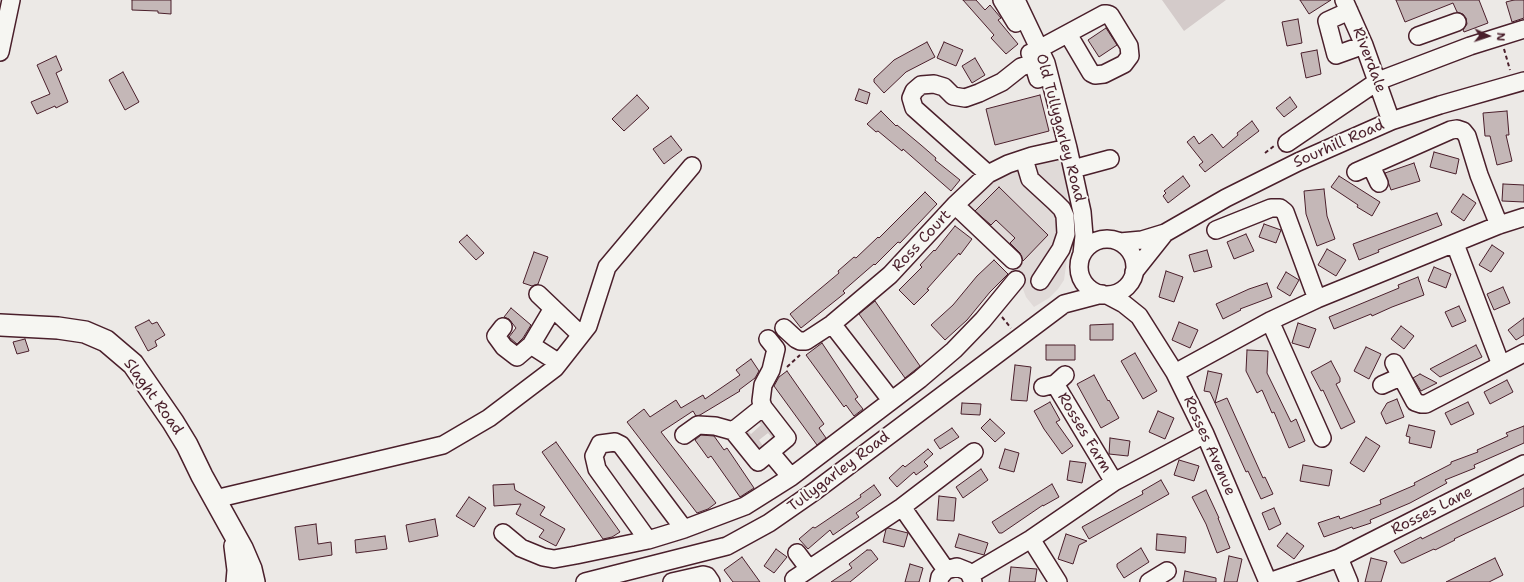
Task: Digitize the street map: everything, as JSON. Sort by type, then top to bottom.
[{"type":"main road","name":"Slaght Road","points":[[0,325],[58,328],[86,332],[106,341],[133,364],[173,422],[233,532],[251,569],[254,582]]},
{"type":"main road","name":"Slaght Road","points":[[233,532],[237,560],[237,582]]},
{"type":"street","points":[[0,52],[11,0]]},
{"type":"street","points":[[1002,0],[1021,32],[1037,64]]},
{"type":"street","name":"Old Tullygarley Road","points":[[1016,0],[1037,64],[1046,63],[1068,148],[1082,212],[1084,236],[1082,254]]},
{"type":"street","points":[[1347,6],[1327,21],[1336,55],[1364,45]]},
{"type":"street","name":"Riverdale","points":[[1347,6],[1378,81],[1391,121]]},
{"type":"street","points":[[1418,36],[1453,23],[1460,50]]},
{"type":"street","points":[[1287,143],[1378,81],[1460,50],[1524,30]]},
{"type":"street","points":[[988,174],[914,108],[911,98],[914,91],[921,85],[934,84],[944,87],[953,96],[965,98],[979,93],[1002,82],[1022,66],[1037,64],[1068,34]]},
{"type":"street","name":"Sourhill Road","points":[[1114,240],[1142,240],[1165,233],[1226,198],[1298,162],[1391,121],[1519,83]]},
{"type":"street","points":[[1356,172],[1451,130],[1457,129],[1463,131],[1467,136],[1479,175],[1498,225]]},
{"type":"street","name":"Ross Court","points":[[806,341],[832,324],[890,275],[955,205],[988,174],[1008,164],[1068,148]]},
{"type":"street","points":[[1024,159],[1030,179],[1062,209],[1065,216],[1066,234],[1061,250],[1040,281]]},
{"type":"street","points":[[1073,169],[1110,159]]},
{"type":"street","points":[[215,499],[443,445],[489,418],[555,368],[588,326],[607,267],[692,166]]},
{"type":"street","points":[[1371,166],[1379,183]]},
{"type":"street","points":[[955,205],[1013,260]]},
{"type":"street","points":[[1216,230],[1271,208],[1280,208],[1285,212],[1317,299]]},
{"type":"street","name":"Old Tullygarley Road","points":[[1082,212],[1094,227],[1114,240]]},
{"type":"street","points":[[1175,373],[1270,321],[1317,299],[1455,244],[1498,225],[1524,217]]},
{"type":"street","name":"Sourhill Road","points":[[1134,274],[1165,233]]},
{"type":"street","points":[[1101,239],[1114,240],[1130,251],[1134,259],[1134,274],[1129,284],[1115,294],[1104,295],[1091,290],[1085,284],[1080,273],[1079,261],[1082,254],[1093,242],[1101,239]]},
{"type":"street","points":[[1455,244],[1501,365]]},
{"type":"street","name":"Tullygarley Road","points":[[1064,304],[1080,273]]},
{"type":"street","name":"Rosses Avenue","points":[[1134,274],[1139,316]]},
{"type":"street","points":[[503,533],[521,548],[543,557],[554,559],[648,540],[684,529],[744,506],[791,477],[920,379],[954,350],[994,307],[1016,280]]},
{"type":"street","points":[[538,294],[581,335]]},
{"type":"street","name":"Rosses Avenue","points":[[1104,295],[1124,304],[1139,316],[1175,373],[1205,434],[1269,582]]},
{"type":"street","name":"Tullygarley Road","points":[[585,582],[727,546],[770,523],[815,491],[1064,304],[1104,295]]},
{"type":"street","points":[[503,328],[496,336],[504,347],[517,357],[531,345],[554,308]]},
{"type":"street","points":[[1270,321],[1322,438]]},
{"type":"street","points":[[832,324],[891,400]]},
{"type":"street","points":[[784,328],[800,341],[806,341]]},
{"type":"street","points":[[684,435],[698,425],[715,426],[733,431],[758,462],[787,438],[763,408],[761,401],[763,385],[771,370],[776,349],[768,339]]},
{"type":"street","points":[[531,345],[559,363]]},
{"type":"street","points":[[1382,385],[1397,370],[1415,402],[1426,404],[1524,353]]},
{"type":"street","name":"Rosses Farm","points":[[1054,382],[1114,482]]},
{"type":"street","points":[[733,431],[763,408]]},
{"type":"street","name":"Rosses Farm","points":[[972,578],[1114,482],[1205,434]]},
{"type":"street","points":[[648,540],[597,469],[594,456],[600,444],[614,442],[621,445],[684,529]]},
{"type":"street","points":[[794,579],[902,507],[975,449]]},
{"type":"street","points":[[770,452],[791,477]]},
{"type":"street","name":"Rosses Lane","points":[[1269,582],[1339,558],[1524,464]]},
{"type":"street","points":[[902,507],[942,576],[951,567],[962,568],[972,578]]},
{"type":"street","points":[[1030,539],[1058,582]]},
{"type":"street","points":[[797,553],[809,569]]},
{"type":"street","points":[[1339,558],[1349,582]]},
{"type":"street","points":[[672,582],[707,579]]},
{"type":"path","points":[[1500,37],[1519,83]]},
{"type":"path","points":[[994,307],[1019,337]]},
{"type":"path","points":[[785,369],[808,348],[806,341]]},
{"type":"shaded area","points":[[1162,0],[1226,0],[1184,31]]},
{"type":"shaded area","points":[[1064,158],[1070,238],[1064,280],[1049,298],[1034,307],[1026,297],[1016,271],[958,217],[992,179],[1010,172]]},
{"type":"shaded area","points":[[763,419],[776,434],[774,440],[768,433],[759,440],[763,446],[758,448],[752,447],[744,439],[745,428],[751,434],[761,425],[757,420]]},
{"type":"building","points":[[132,0],[171,0],[171,14],[158,13],[158,11],[132,10]]},
{"type":"building","points":[[963,0],[976,0],[985,10],[990,5],[1001,18],[998,20],[1018,44],[1006,54],[991,38],[994,35]]},
{"type":"building","points":[[1300,0],[1331,0],[1309,14]]},
{"type":"building","points":[[1396,0],[1479,0],[1488,23],[1464,32],[1463,30],[1467,24],[1466,18],[1463,14],[1457,12],[1453,3],[1405,22]]},
{"type":"building","points":[[1524,0],[1524,18],[1512,22],[1506,2]]},
{"type":"building","points":[[1298,19],[1302,43],[1287,46],[1282,22]]},
{"type":"building","points":[[1106,28],[1117,45],[1099,57],[1088,40]]},
{"type":"building","points":[[927,42],[935,57],[906,72],[884,93],[874,82],[874,79],[894,60]]},
{"type":"building","points":[[944,42],[963,50],[956,66],[937,58]]},
{"type":"building","points":[[1317,50],[1321,74],[1306,78],[1301,53]]},
{"type":"building","points":[[56,56],[62,70],[56,73],[68,102],[56,108],[55,106],[37,114],[31,102],[50,94],[37,65]]},
{"type":"building","points":[[975,58],[985,75],[972,83],[962,66]]},
{"type":"building","points":[[123,72],[139,102],[125,110],[109,80]]},
{"type":"building","points":[[859,89],[870,93],[867,104],[855,100]]},
{"type":"building","points":[[637,95],[649,108],[624,131],[612,119]]},
{"type":"building","points":[[1040,95],[1049,131],[995,145],[986,109]]},
{"type":"building","points":[[1290,97],[1297,107],[1284,117],[1276,108]]},
{"type":"building","points":[[881,111],[896,126],[897,125],[921,145],[936,158],[935,160],[960,180],[951,191],[903,149],[902,151],[867,124]]},
{"type":"building","points":[[1507,111],[1509,135],[1506,135],[1512,161],[1497,165],[1490,136],[1485,136],[1483,113]]},
{"type":"building","points":[[1252,121],[1259,131],[1205,172],[1199,165],[1203,162],[1187,142],[1194,136],[1199,144],[1212,134],[1223,148],[1238,135],[1237,133]]},
{"type":"building","points":[[671,136],[682,150],[664,164],[653,149]]},
{"type":"building","points":[[1434,152],[1459,159],[1456,174],[1430,167]]},
{"type":"building","points":[[1414,163],[1420,181],[1391,190],[1385,173]]},
{"type":"building","points":[[1183,176],[1190,186],[1168,203],[1163,196],[1166,193],[1164,191]]},
{"type":"building","points":[[1339,176],[1380,202],[1372,216],[1357,207],[1358,205],[1331,187]]},
{"type":"building","points":[[1503,184],[1524,185],[1524,202],[1502,201]]},
{"type":"building","points":[[999,187],[1048,235],[1023,261],[1020,253],[1010,243],[1015,238],[996,220],[991,225],[975,211]]},
{"type":"building","points":[[1324,189],[1327,216],[1335,239],[1317,246],[1306,214],[1304,191]]},
{"type":"building","points":[[925,192],[937,204],[900,243],[898,242],[875,265],[874,264],[843,291],[845,293],[801,328],[790,314],[839,273],[838,271],[854,257],[856,258],[878,237],[879,238]]},
{"type":"building","points":[[1463,194],[1476,203],[1464,221],[1451,212]]},
{"type":"building","points":[[1437,213],[1442,225],[1378,250],[1379,252],[1359,260],[1353,244]]},
{"type":"building","points":[[1264,224],[1281,230],[1276,243],[1259,237]]},
{"type":"building","points":[[955,226],[972,239],[960,255],[959,253],[927,289],[929,290],[914,305],[899,290],[922,267],[920,265],[934,250],[935,251]]},
{"type":"building","points":[[1246,234],[1254,251],[1234,259],[1227,242]]},
{"type":"building","points":[[467,235],[484,253],[476,260],[459,242]]},
{"type":"building","points":[[1492,245],[1504,253],[1491,272],[1479,265]]},
{"type":"building","points":[[1327,249],[1346,260],[1336,276],[1318,265]]},
{"type":"building","points":[[1207,250],[1212,267],[1194,272],[1189,255]]},
{"type":"building","points":[[534,252],[548,257],[538,284],[532,286],[523,283]]},
{"type":"building","points":[[994,260],[1008,274],[990,292],[967,320],[945,340],[931,325],[953,305],[977,276]]},
{"type":"building","points":[[1434,267],[1451,274],[1446,288],[1428,281]]},
{"type":"building","points":[[1166,271],[1183,277],[1174,302],[1159,297]]},
{"type":"building","points":[[1286,272],[1299,280],[1290,296],[1277,288]]},
{"type":"building","points":[[1418,277],[1424,295],[1372,316],[1371,314],[1334,329],[1329,317],[1399,288],[1398,285]]},
{"type":"building","points":[[1267,283],[1272,297],[1240,309],[1241,310],[1223,319],[1216,304],[1249,289]]},
{"type":"building","points":[[1503,287],[1510,303],[1494,310],[1487,294]]},
{"type":"building","points":[[875,301],[920,366],[905,378],[859,314]]},
{"type":"building","points":[[1459,306],[1466,321],[1452,327],[1445,312]]},
{"type":"building","points":[[511,308],[531,325],[523,338],[517,344],[509,337],[516,328],[509,319],[504,317]]},
{"type":"building","points":[[1524,318],[1524,335],[1516,340],[1508,330]]},
{"type":"building","points":[[149,320],[152,324],[157,322],[165,335],[155,341],[157,346],[148,351],[135,327]]},
{"type":"building","points":[[1179,322],[1198,330],[1190,348],[1172,340]]},
{"type":"building","points":[[1298,323],[1316,329],[1309,348],[1292,343]]},
{"type":"building","points":[[1113,324],[1113,340],[1090,340],[1090,325]]},
{"type":"building","points":[[1401,326],[1414,336],[1404,349],[1391,339]]},
{"type":"building","points":[[25,339],[29,351],[17,354],[13,342]]},
{"type":"building","points":[[822,343],[858,397],[855,399],[863,409],[854,416],[846,405],[844,407],[806,355]]},
{"type":"building","points":[[1046,345],[1075,345],[1075,360],[1046,360]]},
{"type":"building","points":[[1476,345],[1482,357],[1440,377],[1430,369]]},
{"type":"building","points":[[1366,347],[1381,354],[1369,379],[1354,371]]},
{"type":"building","points":[[1247,350],[1268,351],[1267,373],[1291,422],[1296,419],[1305,441],[1289,448],[1274,412],[1272,413],[1262,390],[1257,393],[1246,371]]},
{"type":"building","points":[[1135,353],[1157,391],[1143,399],[1121,361]]},
{"type":"building","points":[[751,359],[759,371],[755,378],[739,390],[740,391],[700,415],[696,416],[693,411],[661,432],[716,503],[708,509],[697,513],[627,422],[644,409],[650,417],[676,400],[681,408],[703,395],[705,399],[740,375],[736,370]]},
{"type":"building","points":[[1331,361],[1340,378],[1340,382],[1336,384],[1355,422],[1341,429],[1323,390],[1321,391],[1311,372]]},
{"type":"building","points":[[1015,365],[1031,367],[1027,401],[1011,400]]},
{"type":"building","points":[[787,371],[824,424],[819,428],[826,438],[817,445],[774,386],[779,377]]},
{"type":"building","points":[[1208,371],[1222,374],[1215,403],[1227,398],[1263,478],[1265,477],[1273,494],[1261,499],[1248,471],[1246,472],[1210,392],[1204,391]]},
{"type":"building","points":[[1420,374],[1437,383],[1421,391],[1413,378]]},
{"type":"building","points":[[1094,375],[1119,418],[1101,428],[1077,384]]},
{"type":"building","points":[[1507,380],[1513,392],[1490,404],[1484,392]]},
{"type":"building","points":[[1397,399],[1404,417],[1386,424],[1381,413],[1387,403]]},
{"type":"building","points":[[1050,402],[1060,420],[1056,422],[1073,446],[1062,454],[1044,429],[1034,411]]},
{"type":"building","points":[[1468,402],[1474,414],[1451,425],[1445,413]]},
{"type":"building","points":[[962,403],[981,404],[980,415],[961,414]]},
{"type":"building","points":[[1158,411],[1174,418],[1165,439],[1149,432]]},
{"type":"building","points":[[990,419],[1005,433],[995,442],[981,428]]},
{"type":"building","points":[[1409,425],[1435,431],[1431,448],[1409,443],[1410,437],[1406,436]]},
{"type":"building","points":[[1524,426],[1524,443],[1474,465],[1475,468],[1445,480],[1447,483],[1410,503],[1370,520],[1371,523],[1353,529],[1352,527],[1324,537],[1318,523],[1339,516],[1340,519],[1381,504],[1380,500],[1415,485],[1414,483],[1451,464],[1451,462],[1478,452],[1477,450],[1508,436],[1506,433]]},
{"type":"building","points":[[952,428],[959,437],[940,449],[934,440]]},
{"type":"building","points":[[701,435],[714,436],[724,450],[727,448],[754,488],[740,497],[711,456],[708,458],[695,440]]},
{"type":"building","points":[[1366,437],[1380,446],[1364,472],[1350,463]]},
{"type":"building","points":[[1110,438],[1130,441],[1128,456],[1109,454]]},
{"type":"building","points":[[556,442],[620,532],[612,537],[603,539],[542,452]]},
{"type":"building","points":[[928,449],[933,454],[924,462],[928,466],[916,475],[914,472],[897,487],[889,478],[903,465],[905,467]]},
{"type":"building","points":[[1005,449],[1019,453],[1014,472],[999,468]]},
{"type":"building","points":[[1179,460],[1199,466],[1194,481],[1174,475]]},
{"type":"building","points":[[1070,461],[1086,463],[1082,483],[1067,480]]},
{"type":"building","points":[[1303,465],[1332,470],[1329,486],[1300,481]]},
{"type":"building","points":[[981,469],[988,480],[963,498],[956,487]]},
{"type":"building","points":[[1161,480],[1169,494],[1089,539],[1082,527],[1143,494],[1142,491]]},
{"type":"building","points":[[514,484],[515,490],[545,507],[540,515],[565,529],[556,546],[539,537],[544,530],[516,514],[521,504],[494,506],[493,485]]},
{"type":"building","points":[[1052,484],[1059,497],[1043,505],[1002,533],[999,533],[992,522]]},
{"type":"building","points":[[874,485],[881,495],[856,513],[859,517],[833,535],[830,530],[808,549],[799,539],[813,527],[815,528],[861,497],[860,495]]},
{"type":"building","points":[[1524,488],[1524,506],[1454,539],[1455,540],[1435,550],[1434,549],[1404,563],[1401,563],[1394,551],[1421,537],[1422,539]]},
{"type":"building","points":[[1206,490],[1219,518],[1230,548],[1217,553],[1206,524],[1192,497]]},
{"type":"building","points":[[939,496],[956,498],[954,521],[937,520]]},
{"type":"building","points":[[469,497],[486,508],[474,527],[456,516]]},
{"type":"building","points":[[1274,508],[1281,524],[1269,530],[1262,513]]},
{"type":"building","points":[[435,519],[438,536],[409,542],[406,525]]},
{"type":"building","points":[[316,524],[318,544],[331,542],[332,555],[299,560],[295,527]]},
{"type":"building","points":[[888,528],[908,533],[904,547],[883,542],[886,529]]},
{"type":"building","points":[[1287,533],[1304,546],[1294,559],[1277,546]]},
{"type":"building","points":[[959,534],[988,543],[984,555],[955,547]]},
{"type":"building","points":[[1066,534],[1087,541],[1079,545],[1073,564],[1058,559]]},
{"type":"building","points":[[1157,534],[1186,537],[1185,553],[1156,550]]},
{"type":"building","points":[[385,536],[387,549],[356,553],[355,540]]},
{"type":"building","points":[[1141,548],[1149,562],[1124,578],[1117,567],[1117,564]]},
{"type":"building","points":[[776,549],[787,557],[774,573],[764,566]]},
{"type":"building","points":[[867,550],[871,550],[878,559],[850,582],[831,582],[852,568],[849,564]]},
{"type":"building","points":[[1229,556],[1242,559],[1237,582],[1224,582]]},
{"type":"building","points":[[742,557],[760,582],[733,582],[724,570]]},
{"type":"building","points":[[1371,558],[1387,562],[1381,582],[1365,582]]},
{"type":"building","points":[[1495,558],[1503,575],[1489,582],[1446,582]]},
{"type":"building","points":[[910,564],[923,568],[919,582],[905,582]]},
{"type":"building","points":[[1011,567],[1037,569],[1035,582],[1009,582]]},
{"type":"building","points":[[1185,571],[1216,578],[1216,582],[1183,582]]}]
